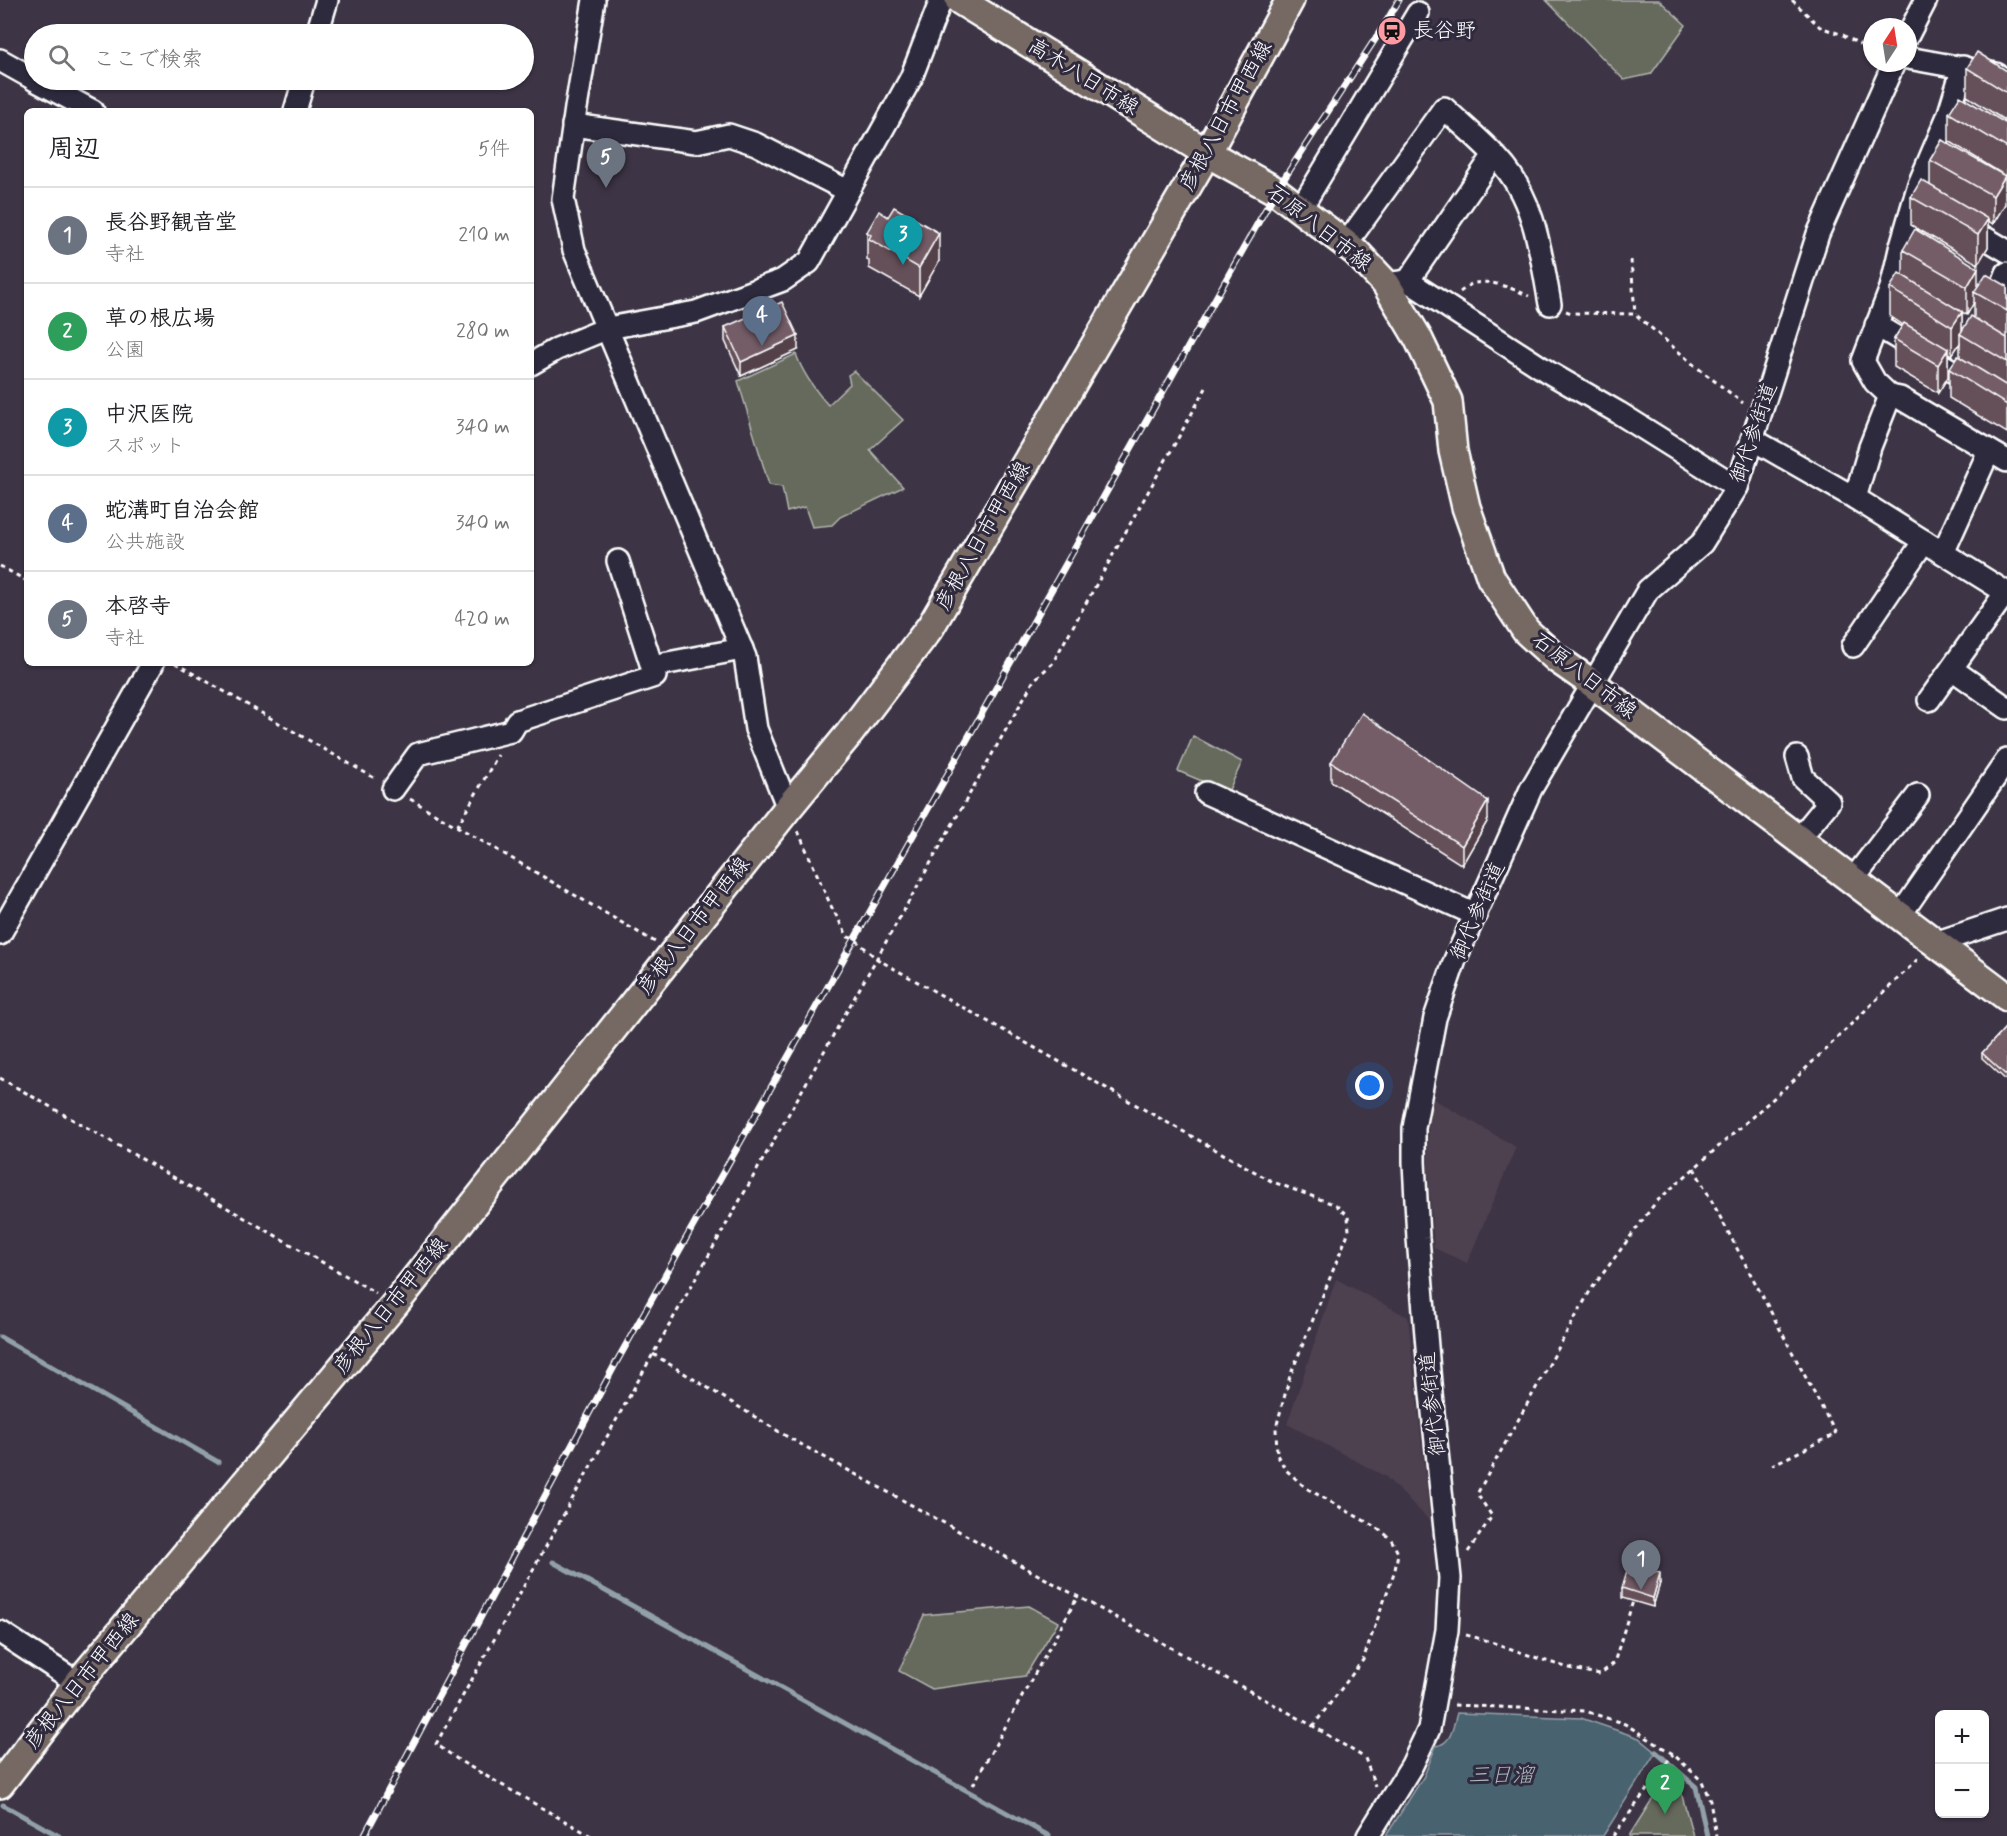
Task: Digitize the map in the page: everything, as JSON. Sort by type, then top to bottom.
[{"type":"main road","name":"高木八日市線","points":[[958,0],[1207,153]]},
{"type":"main road","name":"彦根八日市甲西線","points":[[0,1784],[78,1683],[395,1304],[672,952],[849,734],[931,626],[1207,153],[1290,0]]},
{"type":"main road","name":"石原八日市線","points":[[1207,153],[1276,190],[1397,282],[1418,338],[1448,401],[1453,451],[1466,507],[1491,578],[1526,631],[1557,659],[2007,997]]},
{"type":"street","points":[[320,24],[327,0]]},
{"type":"street","points":[[594,0],[563,199],[574,250],[609,328],[742,649],[756,729],[788,808]]},
{"type":"street","points":[[534,362],[557,349],[609,328],[696,312],[783,280],[809,262],[910,78],[941,0]]},
{"type":"street","points":[[1917,18],[1926,0]]},
{"type":"street","points":[[1301,208],[1418,13]]},
{"type":"street","points":[[1917,59],[1996,74],[2007,81]]},
{"type":"street","points":[[0,60],[24,73]]},
{"type":"street","points":[[1943,553],[1998,456],[1900,398],[1890,396],[1875,382],[1863,361],[1891,288],[1916,196],[1951,106],[1963,67]]},
{"type":"street","name":"御代参街道","points":[[1368,1836],[1412,1765],[1429,1729],[1447,1630],[1450,1578],[1422,1294],[1415,1184],[1414,1128],[1435,1018],[1455,960],[1532,789],[1648,590],[1702,543],[1737,488],[1818,234],[1890,72]]},
{"type":"street","points":[[55,90],[88,108]]},
{"type":"street","points":[[296,108],[301,90]]},
{"type":"street","points":[[1951,106],[1970,118]]},
{"type":"street","points":[[1346,244],[1444,108],[1494,155],[1520,189],[1538,235],[1550,304]]},
{"type":"street","points":[[573,125],[696,142],[729,135],[756,144],[848,191]]},
{"type":"street","points":[[1932,154],[1951,164]]},
{"type":"street","points":[[1494,155],[1397,282],[1619,413],[1737,488]]},
{"type":"street","points":[[1916,196],[2007,251]]},
{"type":"street","points":[[1903,238],[1922,250]]},
{"type":"street","points":[[1979,284],[2003,298],[2007,273]]},
{"type":"street","points":[[1891,288],[1911,299]]},
{"type":"street","points":[[1876,325],[2007,404]]},
{"type":"street","points":[[1855,498],[1870,447],[1890,396]]},
{"type":"street","points":[[1752,439],[1855,498],[2006,592],[1929,700]]},
{"type":"street","points":[[1853,646],[1923,541]]},
{"type":"street","points":[[393,789],[418,754],[511,732],[517,722],[655,676],[618,561]]},
{"type":"street","points":[[652,666],[742,649]]},
{"type":"street","points":[[0,934],[151,666]]},
{"type":"street","points":[[1952,669],[2007,708]]},
{"type":"street","points":[[1797,757],[1803,778],[1829,802],[1798,840]]},
{"type":"street","points":[[1899,917],[2007,760]]},
{"type":"street","points":[[1206,793],[1476,915]]},
{"type":"street","points":[[1852,881],[1918,795]]},
{"type":"street","points":[[1935,944],[2007,919]]},
{"type":"street","points":[[0,1632],[78,1683]]},
{"type":"path","points":[[1792,0],[1820,27],[1843,35],[1863,46]]},
{"type":"path","points":[[1631,260],[1635,314]]},
{"type":"path","points":[[1456,295],[1471,284],[1483,283],[1510,287],[1570,313],[1635,314],[1694,365],[1760,416]]},
{"type":"path","points":[[591,1836],[460,1761],[436,1744],[653,1354],[1034,680],[1052,664],[1206,388]]},
{"type":"path","points":[[0,566],[24,578]]},
{"type":"path","points":[[180,666],[672,952]]},
{"type":"path","points":[[458,826],[511,732]]},
{"type":"path","points":[[788,808],[831,906],[848,936],[855,939],[877,958],[1273,1182],[1336,1205],[1348,1216],[1349,1232],[1290,1376],[1276,1428],[1277,1455],[1286,1470],[1306,1488],[1378,1529],[1391,1539],[1398,1552],[1395,1570],[1363,1660],[1313,1726]]},
{"type":"path","points":[[1450,1578],[1492,1516],[1477,1494],[1590,1291],[1656,1202],[1794,1080],[1935,944]]},
{"type":"path","points":[[0,1078],[395,1304]]},
{"type":"path","points":[[1694,1168],[1836,1434],[1772,1464]]},
{"type":"path","points":[[653,1354],[786,1436],[1313,1726],[1365,1758],[1384,1810]]},
{"type":"path","points":[[973,1785],[1078,1596]]},
{"type":"path","points":[[1447,1630],[1491,1641],[1577,1671],[1600,1674],[1614,1663],[1633,1601]]},
{"type":"path","points":[[1434,1703],[1585,1711],[1625,1724],[1673,1754],[1702,1781],[1710,1801],[1716,1836]]},
{"type":"path","points":[[1613,1836],[1673,1754]]},
{"type":"shaded area","points":[[1430,1097],[1516,1147],[1467,1263],[1434,1248],[1427,1156]]},
{"type":"shaded area","points":[[1336,1279],[1408,1317],[1430,1521],[1386,1477],[1287,1424]]},
{"type":"green space","points":[[1546,0],[1659,0],[1686,25],[1651,74],[1624,80]]},
{"type":"green space","points":[[796,354],[809,381],[828,405],[850,384],[848,375],[854,371],[903,420],[870,450],[903,487],[840,517],[832,525],[812,527],[805,507],[787,512],[782,487],[769,485],[738,381]]},
{"type":"green space","points":[[1193,736],[1242,762],[1228,792],[1178,771]]},
{"type":"green space","points":[[1029,1606],[1058,1622],[1025,1676],[932,1689],[899,1671],[924,1615]]},
{"type":"green space","points":[[1663,1782],[1681,1792],[1693,1836],[1629,1836]]},
{"type":"water","name":"三日溜","points":[[1457,1713],[1581,1718],[1639,1738],[1656,1752],[1603,1836],[1386,1836],[1424,1776],[1436,1746],[1449,1738]]},
{"type":"building","points":[[1977,52],[2007,71],[2007,93],[1967,68]]},
{"type":"building","points":[[1960,96],[2007,124],[2007,148],[1949,113]]},
{"type":"building","points":[[1942,140],[2005,176],[1993,196],[1930,160]]},
{"type":"building","points":[[1921,180],[1988,219],[1978,235],[1911,197]]},
{"type":"building","points":[[894,207],[939,233],[919,268],[869,239],[871,235],[867,232],[879,211],[888,217]]},
{"type":"building","points":[[1915,229],[1978,268],[1967,287],[1903,250]]},
{"type":"building","points":[[1899,273],[1962,312],[1952,327],[1890,288]]},
{"type":"building","points":[[1986,274],[2007,286],[2007,311],[1974,292]]},
{"type":"building","points":[[782,302],[798,336],[741,362],[725,327]]},
{"type":"building","points":[[1971,316],[2007,338],[2007,362],[1960,334]]},
{"type":"building","points":[[1904,323],[1948,349],[1938,365],[1894,339]]},
{"type":"building","points":[[1958,356],[2007,386],[2007,405],[1949,369]]},
{"type":"building","points":[[1362,713],[1488,801],[1462,846],[1331,762]]},
{"type":"building","points":[[2007,1026],[2007,1076],[1982,1053]]},
{"type":"building","points":[[1629,1564],[1660,1573],[1653,1598],[1622,1588]]},
{"type":"waterway","points":[[0,1337],[218,1462]]},
{"type":"waterway","points":[[553,1562],[1049,1836]]},
{"type":"waterway","points":[[1656,1752],[1696,1787],[1707,1836]]},
{"type":"waterway","points":[[3,1805],[59,1836]]},
{"type":"railway","points":[[364,1836],[617,1361],[1276,191],[1399,0]]},
{"type":"place","name":"長谷野","points":[[1392,31]]},
{"type":"place","name":"本啓寺","points":[[606,188]]},
{"type":"place","name":"中沢医院","points":[[903,265]]},
{"type":"place","name":"蛇溝町自治会館","points":[[762,346]]},
{"type":"place","name":"長谷野観音堂","points":[[1641,1590]]},
{"type":"place","name":"草の根広場","points":[[1665,1814]]}]
